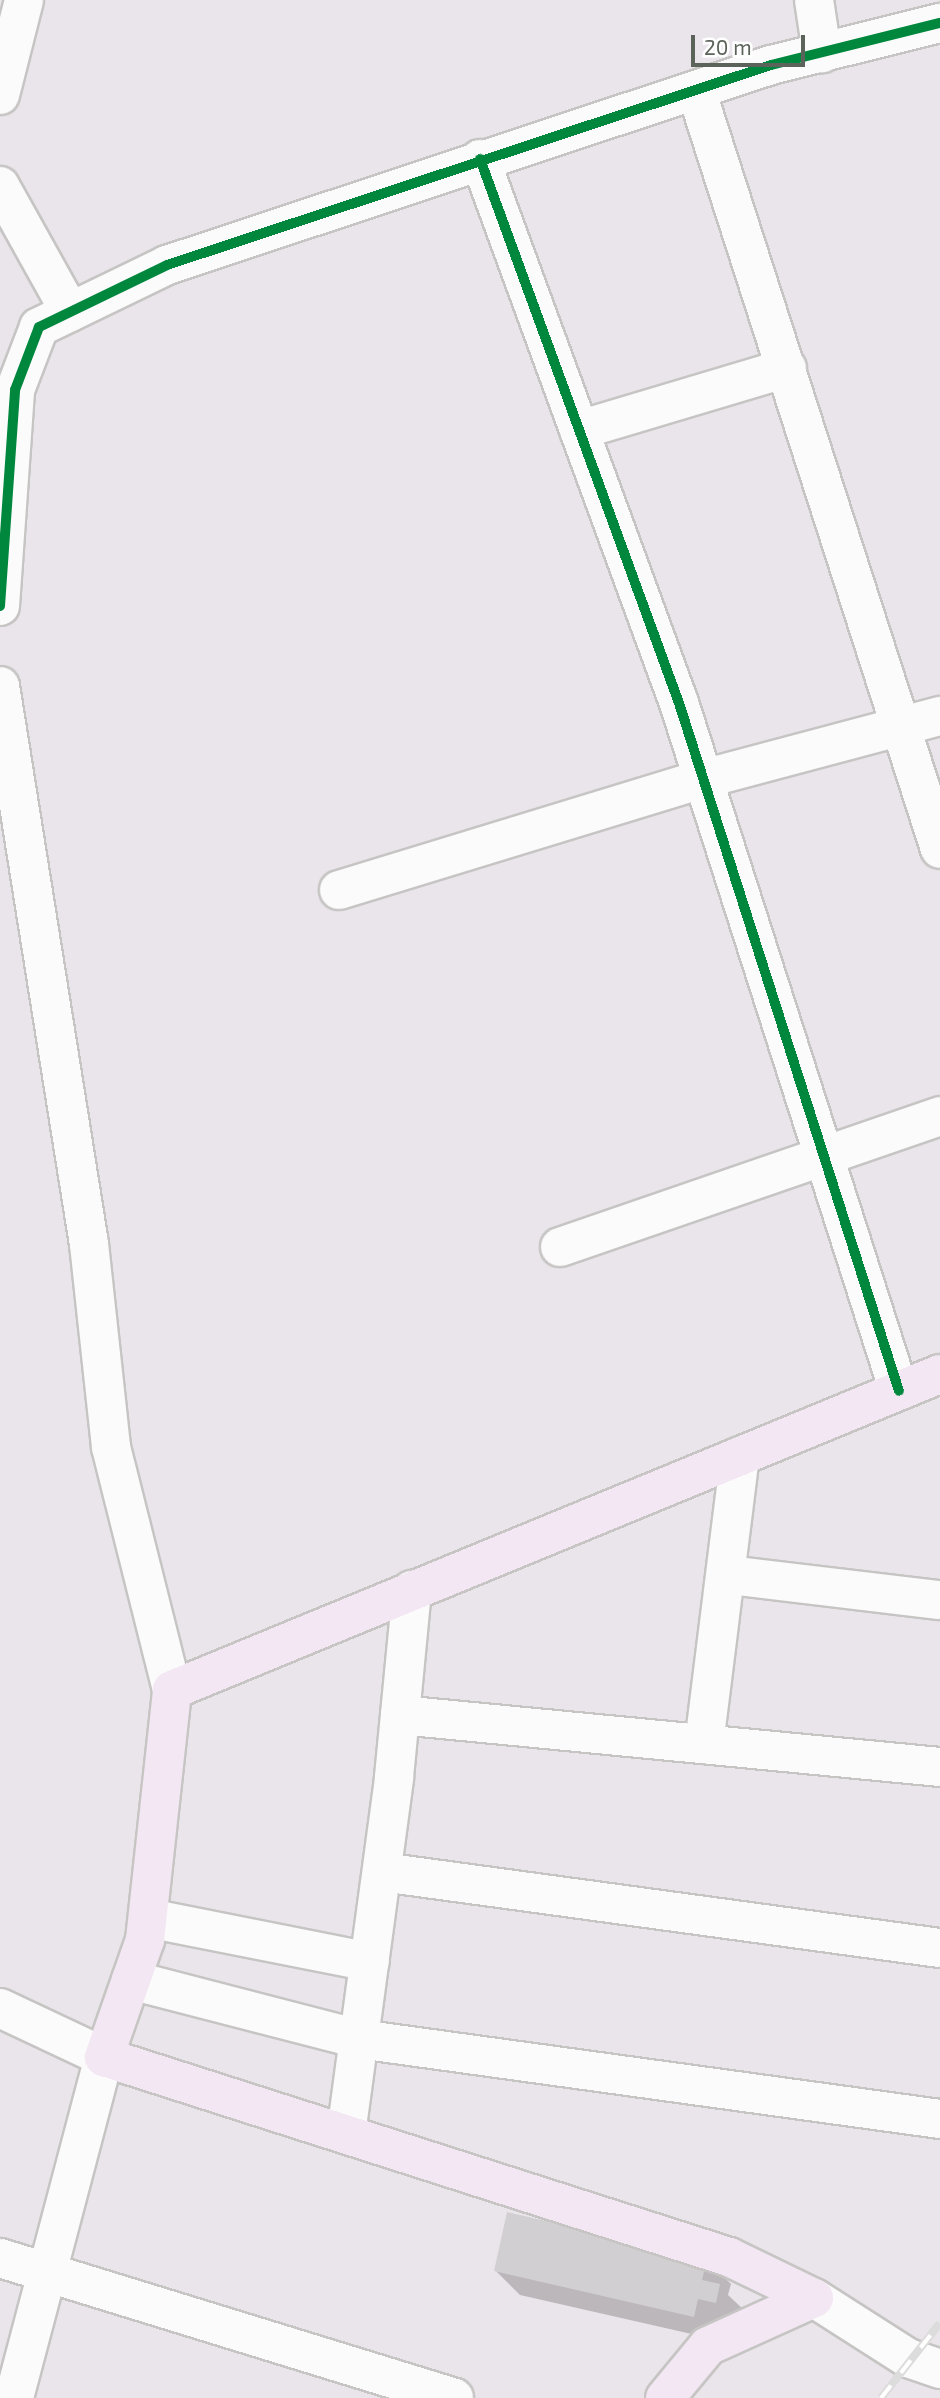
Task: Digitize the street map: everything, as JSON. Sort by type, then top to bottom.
[{"type":"main road","points":[[814,2298],[729,2257],[104,2057],[131,1980],[148,1918],[172,1690],[940,1374]]},
{"type":"main road","points":[[665,2398],[708,2346],[814,2298]]},
{"type":"street","points":[[0,95],[24,0]]},
{"type":"street","points":[[814,0],[822,52]]},
{"type":"street","points":[[0,606],[15,390],[39,327],[167,265],[480,159],[822,52],[940,23]]},
{"type":"street","points":[[696,90],[940,849]]},
{"type":"street","points":[[480,159],[702,779],[899,1391]]},
{"type":"street","points":[[0,186],[70,312]]},
{"type":"street","points":[[579,430],[787,368]]},
{"type":"street","points":[[0,686],[89,1244],[111,1447],[172,1690]]},
{"type":"street","points":[[339,890],[702,779],[940,716]]},
{"type":"street","points":[[560,1247],[822,1152],[940,1116]]},
{"type":"street","points":[[704,1744],[729,1576],[740,1456]]},
{"type":"street","points":[[729,1576],[940,1600]]},
{"type":"street","points":[[345,2134],[382,1872],[412,1590]]},
{"type":"street","points":[[400,1715],[940,1768]]},
{"type":"street","points":[[382,1872],[940,1948]]},
{"type":"street","points":[[148,1918],[370,1962]]},
{"type":"street","points":[[131,1980],[359,2039],[940,2119]]},
{"type":"street","points":[[0,2008],[104,2057],[14,2398]]},
{"type":"street","points":[[0,2258],[454,2398]]},
{"type":"street","points":[[814,2298],[908,2358],[940,2370]]},
{"type":"building","points":[[507,2212],[707,2258],[702,2280],[720,2284],[716,2303],[698,2299],[694,2317],[494,2271]]},
{"type":"railway","points":[[881,2398],[940,2323]]},
{"type":"cycle path","points":[[0,606],[15,390],[39,327],[167,265],[771,65],[940,23]]},
{"type":"cycle path","points":[[480,159],[679,703],[899,1391]]}]
